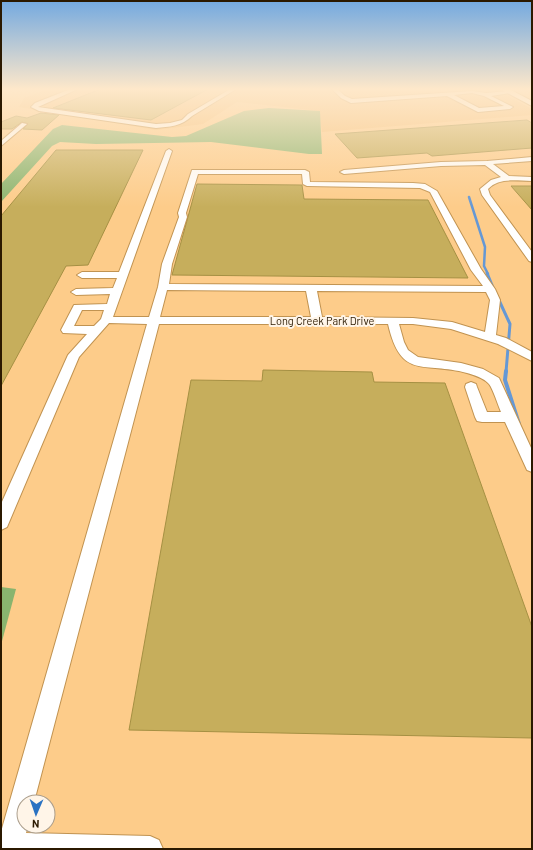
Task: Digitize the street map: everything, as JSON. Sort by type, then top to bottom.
[{"type":"street","points":[[1,144],[19,128]]},
{"type":"street","points":[[5,132],[14,132]]},
{"type":"street","points":[[1,522],[74,355],[109,313],[169,151]]},
{"type":"street","points":[[344,172],[441,164],[487,163],[532,159]]},
{"type":"street","points":[[487,163],[508,179]]},
{"type":"street","points":[[150,849],[10,844],[163,287],[167,264],[183,217],[182,213],[194,172],[305,172],[307,184],[413,185],[429,188],[433,191],[476,270],[495,300],[490,337]]},
{"type":"street","points":[[532,179],[508,179],[494,181],[487,184],[484,189],[486,196],[532,258]]},
{"type":"street","points":[[82,275],[123,275]]},
{"type":"street","points":[[163,287],[490,290]]},
{"type":"street","points":[[311,288],[317,321]]},
{"type":"street","points":[[76,292],[117,292]]},
{"type":"street","name":"Long Creek Park Drive","points":[[96,330],[67,330],[78,306],[153,320],[392,321],[452,326],[502,341],[532,357]]},
{"type":"street","points":[[392,321],[398,342],[403,352],[415,361],[473,370],[494,381],[532,466]]},
{"type":"street","points":[[470,387],[482,417],[510,417]]},
{"type":"shaded area","points":[[142,128],[174,128],[156,130]]},
{"type":"shaded area","points":[[321,128],[376,128],[322,132]]},
{"type":"green space","points":[[56,128],[86,128],[172,137],[186,136],[205,128],[321,128],[322,154],[309,154],[211,142],[96,144],[60,142],[52,146],[1,202],[1,184],[53,129]]},
{"type":"green space","points":[[1,587],[16,589],[1,645]]},
{"type":"building","points":[[1,128],[14,128],[12,129],[1,129]]},
{"type":"building","points":[[24,128],[45,128],[42,130],[23,129]]},
{"type":"building","points":[[422,128],[532,128],[532,148],[432,156],[427,153],[357,158],[335,134]]},
{"type":"building","points":[[56,150],[143,150],[88,265],[66,266],[1,386],[1,216]]},
{"type":"building","points":[[197,184],[302,185],[304,199],[428,200],[468,278],[172,275]]},
{"type":"building","points":[[511,186],[532,186],[532,210]]},
{"type":"building","points":[[263,370],[372,372],[374,382],[445,383],[532,627],[532,738],[129,730],[191,380],[262,381]]},
{"type":"waterway","points":[[469,197],[485,247],[484,266],[488,274]]},
{"type":"waterway","points":[[487,273],[494,290]]},
{"type":"waterway","points":[[498,298],[510,324],[506,372]]},
{"type":"waterway","points":[[506,371],[505,380],[519,424]]}]
